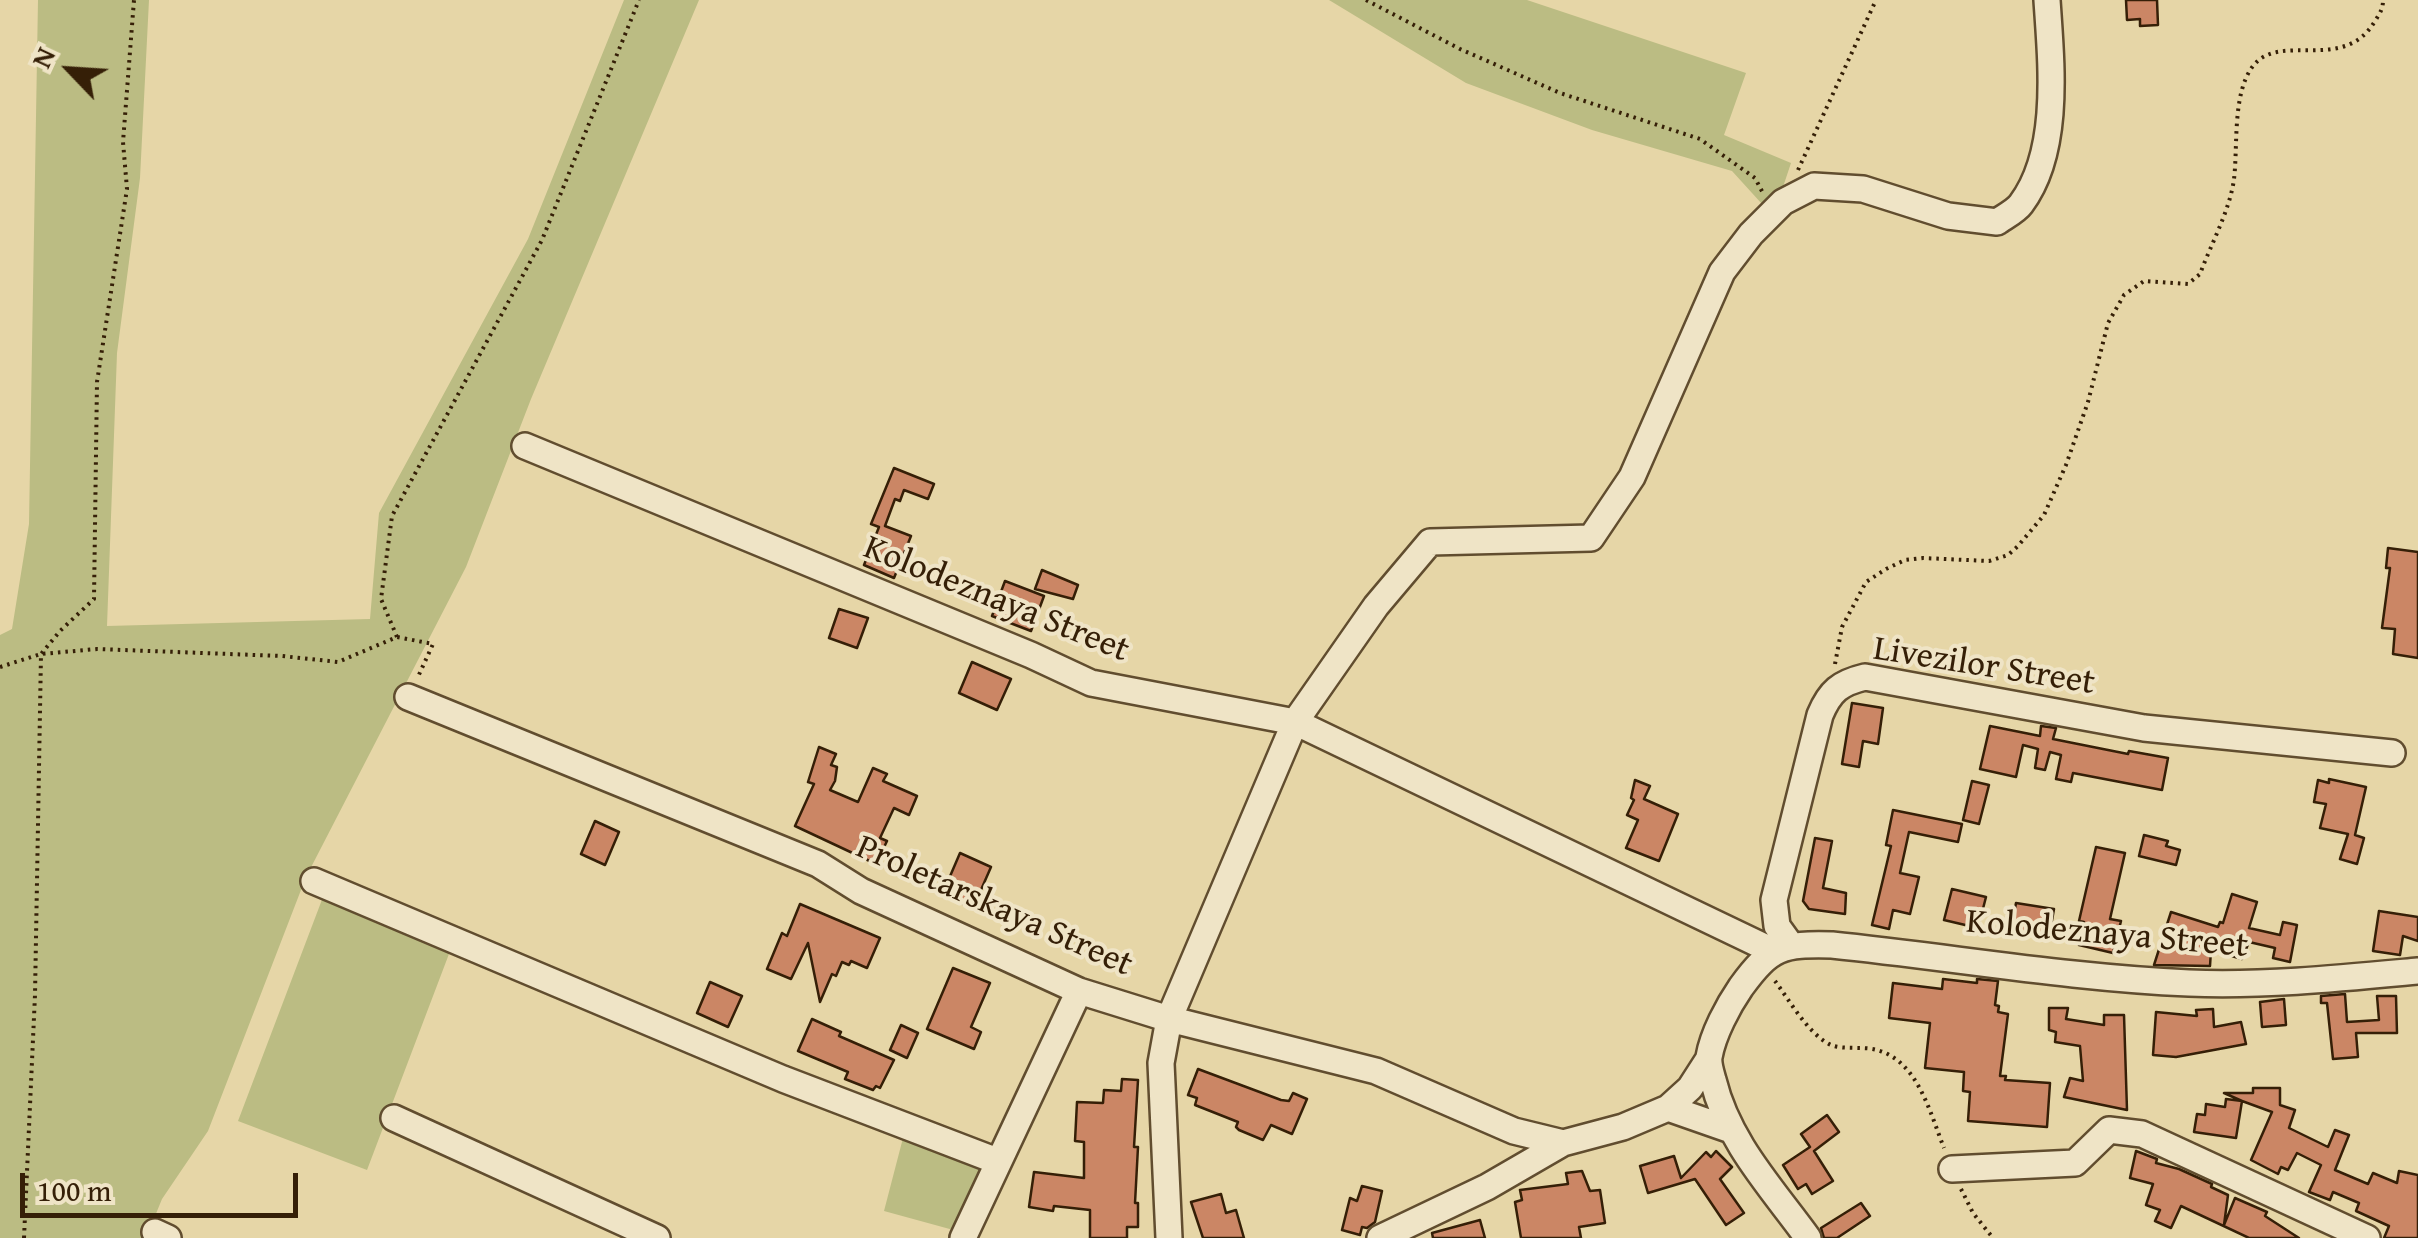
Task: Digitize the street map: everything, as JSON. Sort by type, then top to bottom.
[{"type":"street","points":[[1169,1238],[1161,1062],[1168,1019],[1295,722],[1376,606],[1430,542],[1591,538],[1632,478],[1722,272],[1778,207],[1814,186],[1863,189],[1948,216],[1997,222],[2020,206],[2040,164],[2052,98],[2047,0]]},
{"type":"street","name":"Kolodeznaya Street","points":[[525,446],[1031,655],[1091,684],[1295,722],[1774,952],[1832,945],[2192,983],[2265,983],[2418,971]]},
{"type":"street","name":"Livezilor Street","points":[[1774,952],[1774,900],[1820,715],[1828,696],[1843,683],[1865,677],[2144,728],[2392,753]]},
{"type":"street","name":"Proletarskaya Street","points":[[408,697],[818,864],[861,891],[1079,991],[1168,1019],[1376,1071],[1514,1131],[1563,1143]]},
{"type":"street","points":[[314,882],[783,1079],[997,1161]]},
{"type":"street","name":"Proletarskaya Street","points":[[1380,1238],[1487,1187],[1563,1143],[1623,1127],[1668,1108],[1690,1088],[1708,1060],[1730,1004],[1774,952]]},
{"type":"street","points":[[964,1238],[1079,991]]},
{"type":"street","points":[[1708,1060],[1719,1104],[1743,1154],[1808,1238]]},
{"type":"street","points":[[1668,1108],[1731,1130]]},
{"type":"street","points":[[394,1118],[657,1238]]},
{"type":"street","points":[[1952,1169],[2075,1163],[2109,1130],[2142,1134],[2367,1238]]},
{"type":"path","points":[[24,1238],[35,996],[41,654],[94,599],[97,382],[127,190],[123,142],[134,0]]},
{"type":"path","points":[[397,637],[381,600],[392,516],[542,240],[639,0]]},
{"type":"path","points":[[1366,0],[1460,50],[1560,93],[1700,139],[1755,178],[1778,207],[1876,0]]},
{"type":"path","points":[[1828,696],[1842,627],[1866,582],[1906,560],[1989,561],[2008,555],[2044,515],[2088,402],[2108,323],[2124,294],[2144,281],[2188,284],[2200,274],[2234,182],[2235,137],[2242,93],[2251,68],[2266,54],[2353,46],[2366,37],[2383,8],[2383,0]]},
{"type":"path","points":[[0,667],[41,654],[97,649],[338,662],[397,637],[433,644],[408,697]]},
{"type":"path","points":[[1774,952],[1810,1026],[1832,1045],[1867,1047],[1890,1054],[1919,1084],[1952,1169],[1973,1212],[1993,1238]]},
{"type":"green space","points":[[38,0],[149,0],[140,178],[117,353],[107,626],[370,619],[379,513],[528,239],[624,0],[699,0],[531,399],[466,567],[306,877],[208,1131],[162,1199],[146,1238],[0,1238],[0,635],[12,629],[29,524]]},
{"type":"green space","points":[[1329,0],[1527,0],[1746,73],[1724,135],[1791,163],[1782,190],[1762,204],[1732,171],[1592,130],[1466,83]]},
{"type":"green space","points":[[323,897],[452,946],[367,1170],[238,1121]]},
{"type":"green space","points":[[903,1138],[986,1168],[957,1231],[884,1211]]},
{"type":"building","points":[[2126,0],[2157,0],[2158,25],[2140,26],[2140,19],[2127,20]]},
{"type":"building","points":[[894,468],[934,484],[928,499],[904,490],[900,501],[895,499],[885,526],[911,536],[894,578],[864,565],[879,527],[871,524]]},
{"type":"building","points":[[2388,548],[2418,552],[2418,658],[2393,654],[2395,629],[2382,628],[2390,568],[2386,568]]},
{"type":"building","points":[[1042,570],[1078,585],[1073,599],[1035,589]]},
{"type":"building","points":[[1005,581],[1044,596],[1031,631],[992,616]]},
{"type":"building","points":[[839,609],[868,618],[857,648],[829,638]]},
{"type":"building","points":[[972,662],[1011,679],[997,710],[959,693]]},
{"type":"building","points":[[1852,703],[1883,708],[1878,744],[1863,741],[1859,767],[1842,764]]},
{"type":"building","points":[[1990,726],[2040,736],[2041,726],[2056,728],[2053,739],[2168,758],[2162,790],[2073,773],[2071,782],[2056,779],[2061,755],[2050,752],[2045,770],[2035,768],[2038,749],[2023,745],[2016,777],[1980,769]]},
{"type":"building","points":[[819,747],[836,754],[831,765],[837,767],[835,781],[830,790],[858,802],[873,768],[887,774],[883,781],[917,796],[909,815],[894,808],[880,838],[887,841],[876,864],[795,826],[814,784],[808,782]]},
{"type":"building","points":[[2329,779],[2366,787],[2355,835],[2364,838],[2357,864],[2340,859],[2348,834],[2320,828],[2326,804],[2314,802],[2318,780],[2329,783]]},
{"type":"building","points":[[1635,780],[1650,786],[1644,799],[1678,814],[1659,861],[1626,848],[1638,820],[1627,815],[1634,800],[1631,798]]},
{"type":"building","points":[[1972,781],[1989,785],[1979,824],[1963,820]]},
{"type":"building","points":[[1893,810],[1962,824],[1958,842],[1909,832],[1900,873],[1919,877],[1910,914],[1893,910],[1889,929],[1872,925],[1891,846],[1886,845]]},
{"type":"building","points":[[595,821],[619,832],[605,865],[581,854]]},
{"type":"building","points":[[2144,835],[2168,841],[2166,846],[2180,850],[2176,865],[2139,856]]},
{"type":"building","points":[[1815,838],[1832,841],[1823,888],[1846,893],[1845,914],[1809,909],[1803,901]]},
{"type":"building","points":[[2096,847],[2125,853],[2110,919],[2121,921],[2113,953],[2079,945],[2084,922],[2079,921]]},
{"type":"building","points":[[960,853],[991,867],[977,899],[972,897],[968,906],[942,895]]},
{"type":"building","points":[[1952,889],[1986,897],[1978,928],[1944,920]]},
{"type":"building","points":[[2232,894],[2257,902],[2249,928],[2280,935],[2283,922],[2297,925],[2290,962],[2273,958],[2275,948],[2249,942],[2242,959],[2211,950],[2210,966],[2154,965],[2171,912],[2218,927],[2223,923]]},
{"type":"building","points":[[2016,903],[2054,909],[2049,937],[2011,930]]},
{"type":"building","points":[[800,904],[880,938],[867,968],[851,961],[849,965],[842,962],[820,1002],[808,943],[791,979],[767,969]]},
{"type":"building","points":[[2379,911],[2418,917],[2418,941],[2403,936],[2400,955],[2373,951]]},
{"type":"building","points":[[953,968],[990,983],[971,1027],[981,1032],[974,1049],[927,1029]]},
{"type":"building","points":[[1943,979],[1998,981],[1995,1005],[1999,1006],[1998,1012],[2008,1014],[2000,1076],[2006,1076],[2005,1080],[2050,1083],[2047,1127],[1968,1121],[1970,1092],[1963,1091],[1964,1072],[1925,1068],[1930,1023],[1889,1018],[1893,983],[1942,989]]},
{"type":"building","points":[[710,982],[742,996],[728,1027],[697,1013]]},
{"type":"building","points":[[2345,994],[2347,1022],[2379,1020],[2377,996],[2396,996],[2397,1033],[2356,1033],[2358,1057],[2333,1059],[2327,1003],[2321,1003],[2321,996]]},
{"type":"building","points":[[2284,999],[2286,1025],[2262,1027],[2260,1002]]},
{"type":"building","points":[[2049,1008],[2068,1008],[2066,1019],[2104,1025],[2104,1015],[2124,1015],[2127,1110],[2064,1097],[2070,1078],[2083,1081],[2080,1046],[2055,1042],[2056,1032],[2049,1030]]},
{"type":"building","points":[[2213,1009],[2214,1027],[2241,1022],[2246,1044],[2176,1057],[2153,1055],[2156,1012],[2197,1016],[2196,1010]]},
{"type":"building","points":[[812,1019],[841,1032],[839,1036],[894,1060],[880,1088],[876,1086],[873,1090],[845,1079],[848,1072],[798,1051]]},
{"type":"building","points":[[901,1025],[918,1033],[907,1058],[890,1050]]},
{"type":"building","points":[[1198,1069],[1281,1100],[1289,1101],[1293,1093],[1307,1099],[1292,1134],[1271,1125],[1263,1140],[1239,1130],[1238,1122],[1195,1105],[1197,1098],[1188,1095]]},
{"type":"building","points":[[1122,1079],[1138,1080],[1134,1147],[1138,1147],[1138,1227],[1127,1227],[1127,1238],[1090,1238],[1090,1210],[1029,1207],[1034,1172],[1084,1178],[1084,1142],[1075,1141],[1077,1102],[1103,1103],[1104,1090],[1121,1091]]},
{"type":"building","points":[[2280,1088],[2280,1105],[2295,1110],[2289,1128],[2328,1147],[2335,1130],[2349,1135],[2335,1170],[2368,1184],[2373,1173],[2397,1183],[2399,1171],[2418,1175],[2418,1238],[2384,1238],[2389,1226],[2356,1211],[2359,1203],[2333,1192],[2330,1200],[2309,1192],[2321,1165],[2297,1153],[2288,1170],[2281,1167],[2278,1174],[2251,1160],[2272,1112],[2224,1093]]},
{"type":"building","points":[[2226,1099],[2242,1101],[2236,1138],[2194,1132],[2197,1114],[2205,1115],[2206,1104],[2225,1107]]},
{"type":"building","points":[[1827,1115],[1839,1132],[1814,1151],[1833,1181],[1812,1194],[1806,1184],[1798,1189],[1783,1165],[1810,1147],[1801,1134]]},
{"type":"building","points":[[1716,1151],[1732,1167],[1720,1179],[1744,1213],[1726,1225],[1695,1179],[1648,1193],[1640,1166],[1674,1156],[1681,1178],[1706,1152],[1711,1157]]},
{"type":"building","points":[[2136,1151],[2157,1159],[2156,1163],[2212,1184],[2211,1187],[2228,1195],[2224,1225],[2235,1198],[2267,1212],[2265,1216],[2299,1238],[2249,1238],[2181,1206],[2171,1228],[2155,1221],[2160,1210],[2146,1205],[2153,1184],[2130,1178]]},
{"type":"building","points":[[1582,1171],[1590,1191],[1600,1190],[1605,1223],[1579,1227],[1581,1238],[1521,1238],[1515,1202],[1522,1200],[1520,1190],[1568,1184],[1566,1173]]},
{"type":"building","points":[[1362,1186],[1382,1191],[1375,1222],[1362,1227],[1360,1235],[1342,1230],[1350,1198],[1357,1201]]},
{"type":"building","points":[[1221,1194],[1226,1213],[1236,1210],[1244,1238],[1203,1238],[1191,1202]]},
{"type":"building","points":[[1861,1203],[1870,1216],[1837,1238],[1824,1238],[1821,1228]]},
{"type":"building","points":[[1480,1220],[1485,1238],[1433,1238],[1432,1233]]}]
